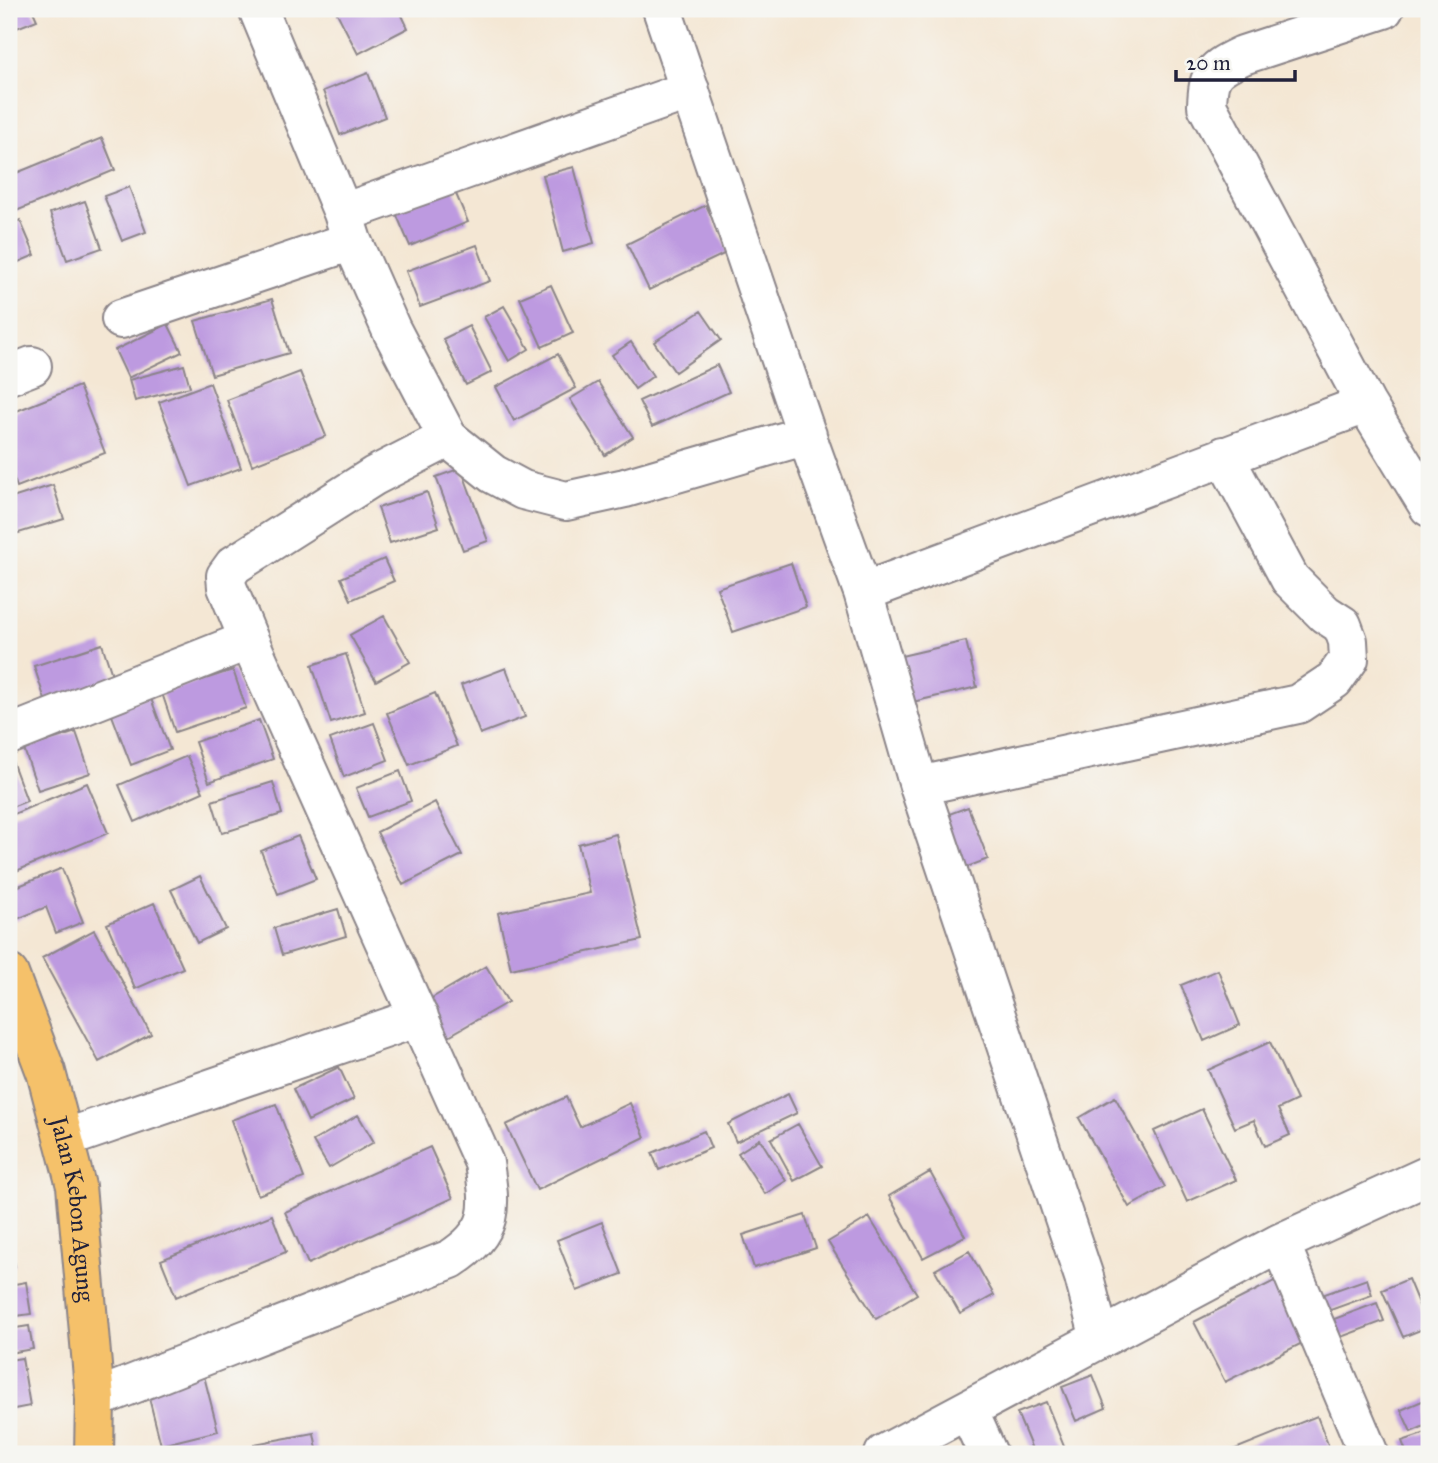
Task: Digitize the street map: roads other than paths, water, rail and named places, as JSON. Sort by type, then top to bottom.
[{"type":"main road","name":"Jalan Kebon Agung","points":[[9,974],[46,1072],[76,1186],[95,1399],[94,1454]]},
{"type":"street","points":[[258,9],[391,329],[448,438],[493,474],[523,490],[566,501],[625,488],[807,435]]},
{"type":"street","points":[[662,9],[863,592],[919,786],[1084,1278],[1100,1339]]},
{"type":"street","points":[[1384,9],[1242,55],[1222,65],[1208,82],[1208,106],[1366,404],[1429,507]]},
{"type":"street","points":[[121,319],[690,90]]},
{"type":"street","points":[[863,592],[1366,404]]},
{"type":"street","points":[[95,1399],[451,1259],[468,1248],[486,1224],[489,1196],[485,1163],[249,640],[227,587],[226,576],[234,565],[374,476],[448,438]]},
{"type":"street","points":[[919,786],[1298,704],[1334,680],[1349,659],[1348,641],[1342,625],[1325,614],[1290,579],[1224,456]]},
{"type":"street","points":[[9,735],[249,640]]},
{"type":"street","points":[[64,1139],[419,1017]]},
{"type":"street","points":[[884,1454],[1280,1243],[1429,1175]]},
{"type":"street","points":[[1280,1243],[1369,1454]]},
{"type":"street","points":[[968,1410],[988,1454]]}]
